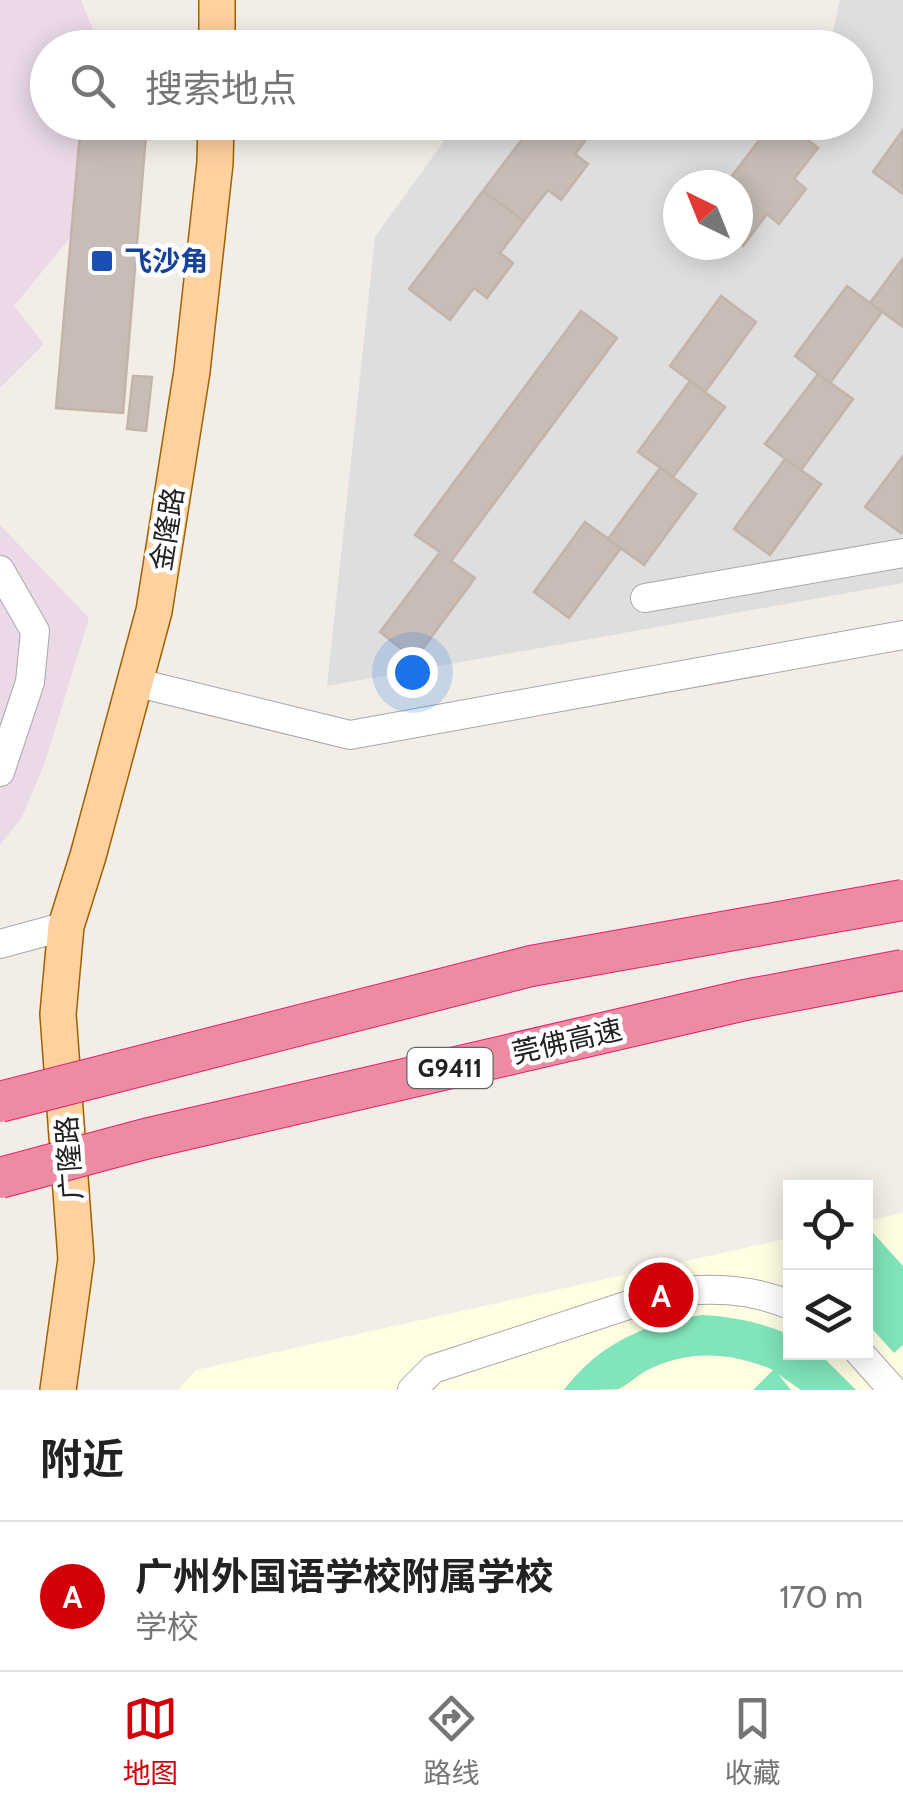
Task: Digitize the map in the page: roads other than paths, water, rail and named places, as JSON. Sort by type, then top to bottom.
[{"type":"highway","points":[[0,1102],[532,966],[903,900]]},
{"type":"highway","name":"莞佛高速","points":[[0,1178],[145,1139],[745,1000],[903,970]]},
{"type":"main road","points":[[217,30],[218,0]]},
{"type":"main road","name":"金隆路","points":[[66,926],[154,611],[192,371],[216,140]]},
{"type":"main road","name":"广隆路","points":[[58,1390],[76,1260],[58,1014],[66,926]]},
{"type":"street","points":[[645,598],[903,552]]},
{"type":"street","points":[[0,570],[35,631],[30,682],[0,772]]},
{"type":"street","points":[[134,682],[350,735],[903,635]]},
{"type":"street","points":[[0,944],[66,926]]},
{"type":"street","points":[[412,1390],[434,1369],[665,1292],[736,1289],[783,1302]]},
{"type":"street","points":[[866,1360],[894,1390]]},
{"type":"place","name":"飞沙角","points":[[102,261]]},
{"type":"place","name":"广州外国语学校附属学校","points":[[661,1295]]}]
